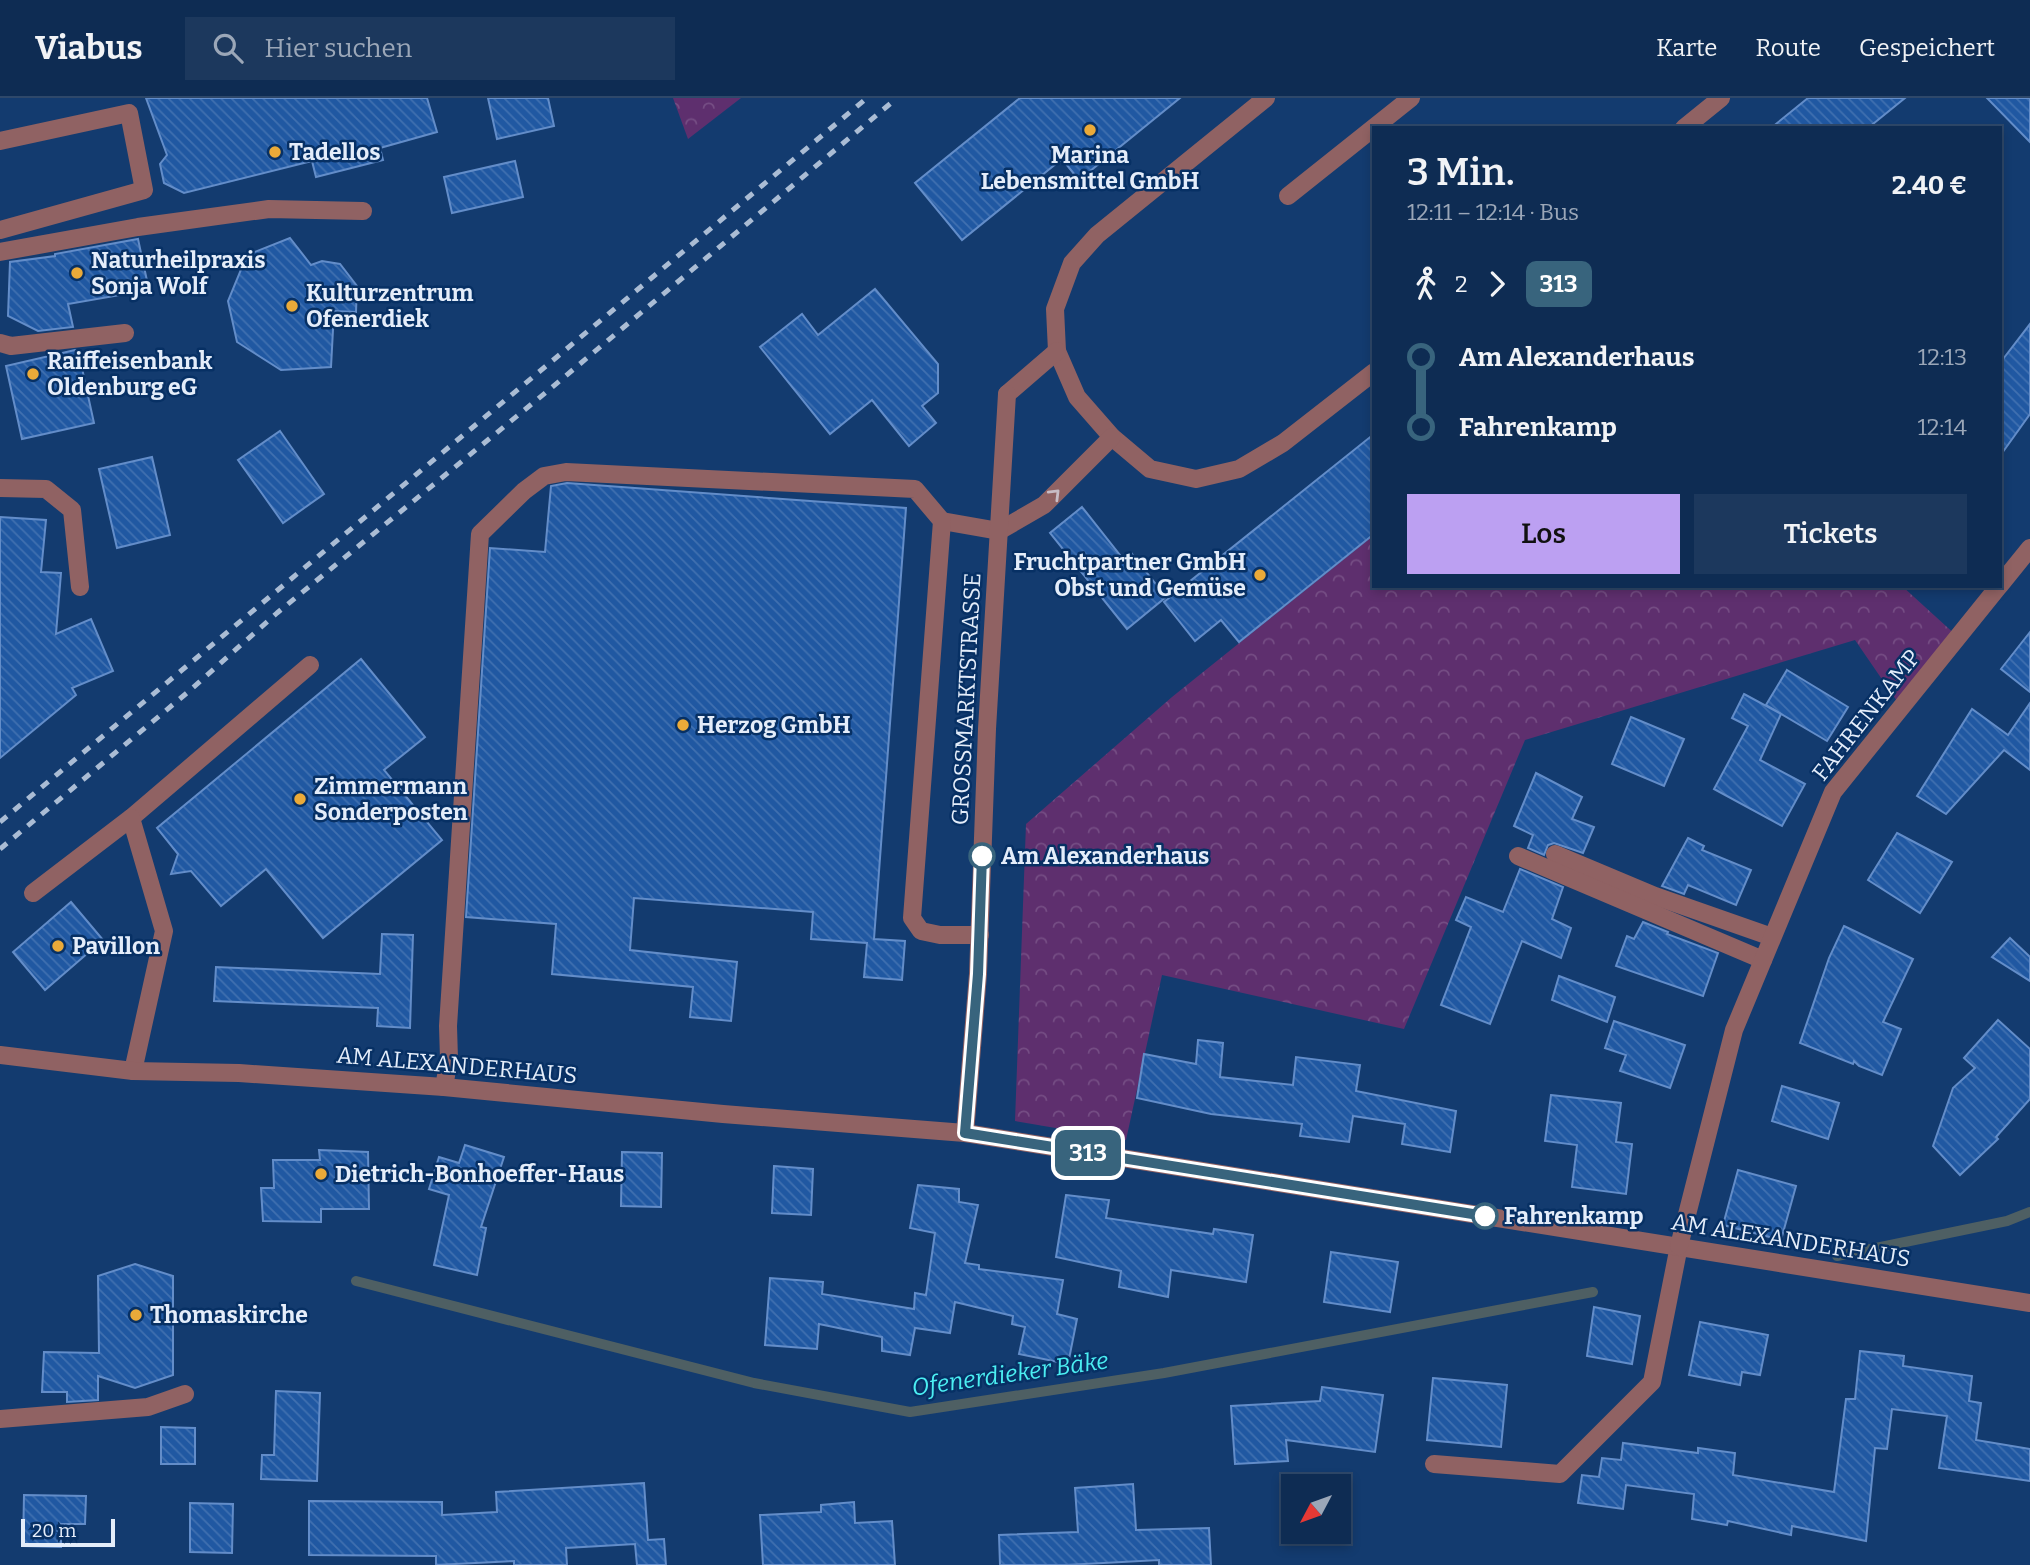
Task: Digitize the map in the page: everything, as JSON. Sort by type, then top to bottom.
[{"type":"street","points":[[1266,98],[1097,235],[1072,263],[1055,309],[1057,351],[1077,397],[1112,437],[1150,470],[1196,479],[1239,469],[1283,443],[1372,374]]},
{"type":"street","points":[[1376,126],[1411,98]]},
{"type":"street","points":[[1686,126],[1721,98]]},
{"type":"street","points":[[0,141],[129,113],[144,190],[0,229]]},
{"type":"street","points":[[1287,196],[1372,129]]},
{"type":"street","points":[[0,252],[138,227],[269,209],[363,211]]},
{"type":"street","points":[[0,343],[11,346],[125,333]]},
{"type":"street","name":"GROSSMARKTSTRASSE","points":[[965,1133],[980,935],[987,729],[1007,394],[1057,351]]},
{"type":"street","points":[[444,1087],[449,1059],[448,1026],[480,534],[524,491],[544,476],[566,472],[915,489],[942,521],[999,531],[1044,505],[1112,437]]},
{"type":"street","points":[[0,488],[47,489],[72,510],[80,587]]},
{"type":"street","points":[[942,521],[912,918],[921,930],[940,935],[980,935]]},
{"type":"street","name":"FAHRENKAMP","points":[[2002,583],[2030,548]]},
{"type":"street","name":"FAHRENKAMP","points":[[1434,1464],[1560,1474],[1652,1382],[1679,1246],[1734,1030],[1833,792],[1998,588]]},
{"type":"street","points":[[33,893],[131,818],[310,665]]},
{"type":"street","points":[[131,818],[164,932],[132,1071]]},
{"type":"street","points":[[1555,854],[1655,897],[1772,937]]},
{"type":"street","points":[[1518,856],[1763,960]]},
{"type":"street","name":"AM ALEXANDERHAUS","points":[[0,1055],[132,1071],[239,1073],[444,1087],[723,1114],[965,1133],[2030,1303]]},
{"type":"street","points":[[0,1419],[148,1407],[185,1394]]},
{"type":"green space","points":[[673,98],[741,98],[688,139]]},
{"type":"green space","points":[[1372,537],[1372,588],[1904,588],[1958,637],[1901,707],[1855,640],[1525,740],[1404,1029],[1162,975],[1126,1140],[1015,1121],[1026,824],[1172,697]]},
{"type":"building","name":"Tadellos","points":[[146,98],[427,98],[437,132],[380,148],[383,160],[316,177],[312,161],[184,193],[164,183],[160,164],[167,155]]},
{"type":"building","points":[[488,98],[548,98],[554,126],[497,139]]},
{"type":"building","points":[[1020,98],[1180,98],[1079,180],[1062,159],[962,240],[915,183]]},
{"type":"building","points":[[1808,98],[1905,98],[1870,126],[1773,126]]},
{"type":"building","points":[[1987,98],[2030,98],[2030,142]]},
{"type":"building","points":[[515,161],[523,197],[452,213],[444,177]]},
{"type":"building","name":"Kulturzentrum Ofenerdiek","points":[[290,238],[311,265],[322,261],[340,264],[357,286],[356,312],[334,311],[331,367],[281,370],[237,342],[228,301],[247,255]]},
{"type":"building","name":"Naturheilpraxis Sonja Wolf","points":[[138,239],[149,290],[68,304],[73,327],[38,331],[8,316],[10,262]]},
{"type":"building","points":[[875,289],[938,364],[938,393],[922,406],[936,423],[909,446],[872,400],[830,434],[760,347],[802,314],[818,335]]},
{"type":"building","points":[[2030,324],[2030,414],[2002,453],[2002,360]]},
{"type":"building","points":[[78,350],[94,423],[22,439],[6,366]]},
{"type":"building","points":[[280,431],[324,494],[283,523],[238,460]]},
{"type":"building","points":[[1372,436],[1372,536],[1239,642],[1221,620],[1195,641],[1164,602]]},
{"type":"building","points":[[152,457],[170,535],[117,548],[99,469]]},
{"type":"building","name":"Herzog GmbH","points":[[567,483],[906,508],[874,939],[905,941],[902,980],[864,977],[867,943],[811,939],[813,912],[634,898],[630,950],[737,962],[731,1021],[690,1017],[693,987],[552,974],[556,924],[466,917],[490,548],[545,552],[551,486]]},
{"type":"building","points":[[1082,507],[1124,560],[1132,554],[1166,597],[1127,629],[1050,533]]},
{"type":"building","points":[[0,517],[46,520],[41,572],[61,573],[56,634],[91,619],[113,671],[72,688],[76,695],[0,758]]},
{"type":"building","points":[[2030,632],[2030,692],[2001,669]]},
{"type":"building","name":"Zimmermann Sonderposten","points":[[361,659],[425,737],[384,770],[442,840],[323,938],[266,869],[221,906],[191,871],[171,874],[178,854],[157,828]]},
{"type":"building","points":[[1787,670],[1848,707],[1827,741],[1766,705]]},
{"type":"building","points":[[1744,694],[1781,714],[1760,760],[1805,784],[1782,826],[1714,789],[1748,726],[1732,718]]},
{"type":"building","points":[[2030,703],[2030,770],[2004,750],[1946,814],[1917,796],[1972,709],[2008,735]]},
{"type":"building","points":[[1631,717],[1684,739],[1664,786],[1612,764]]},
{"type":"building","points":[[1536,773],[1582,797],[1572,819],[1594,827],[1583,853],[1554,843],[1548,845],[1544,855],[1528,848],[1533,835],[1514,826]]},
{"type":"building","points":[[1897,833],[1952,862],[1920,913],[1868,880]]},
{"type":"building","points":[[1688,838],[1704,846],[1702,850],[1751,870],[1736,905],[1688,885],[1684,894],[1662,886]]},
{"type":"building","points":[[1520,869],[1563,887],[1552,919],[1571,928],[1561,958],[1522,941],[1490,1024],[1441,1005],[1471,927],[1456,920],[1466,897],[1503,912]]},
{"type":"building","name":"Pavillon","points":[[71,902],[103,940],[45,990],[13,952]]},
{"type":"building","points":[[1643,922],[1718,953],[1703,996],[1616,966],[1627,936],[1634,939]]},
{"type":"building","points":[[1844,926],[1913,959],[1883,1022],[1901,1029],[1882,1075],[1859,1066],[1854,1061],[1853,1064],[1800,1043],[1829,958]]},
{"type":"building","points":[[382,934],[413,935],[410,1028],[377,1026],[378,1008],[214,1001],[216,967],[380,974]]},
{"type":"building","points":[[2010,938],[2030,957],[2030,981],[1992,957]]},
{"type":"building","points":[[1559,976],[1615,997],[1607,1022],[1552,1000]]},
{"type":"building","points":[[1998,1020],[2030,1049],[2030,1099],[1996,1137],[1998,1139],[1960,1175],[1933,1146],[1953,1088],[1975,1068],[1964,1058]]},
{"type":"building","points":[[1614,1021],[1685,1045],[1670,1088],[1620,1071],[1626,1055],[1605,1048]]},
{"type":"building","points":[[1198,1040],[1223,1043],[1220,1077],[1293,1085],[1296,1057],[1360,1065],[1356,1091],[1456,1111],[1450,1152],[1402,1144],[1405,1124],[1353,1116],[1349,1142],[1300,1136],[1302,1124],[1211,1114],[1137,1098],[1144,1054],[1196,1064]]},
{"type":"building","points":[[1782,1086],[1839,1103],[1828,1139],[1772,1121]]},
{"type":"building","points":[[1551,1095],[1621,1103],[1616,1142],[1632,1144],[1626,1194],[1572,1187],[1577,1145],[1545,1141]]},
{"type":"building","points":[[465,1145],[504,1157],[481,1227],[486,1228],[477,1275],[434,1265],[449,1195],[429,1189],[439,1157],[459,1163]]},
{"type":"building","name":"Dietrich-Bonhoeffer-Haus","points":[[319,1150],[368,1152],[369,1209],[321,1209],[321,1222],[263,1221],[261,1188],[274,1188],[273,1160],[320,1160]]},
{"type":"building","points":[[622,1152],[662,1153],[661,1207],[621,1206]]},
{"type":"building","points":[[774,1166],[813,1169],[811,1215],[772,1213]]},
{"type":"building","points":[[1738,1170],[1796,1186],[1781,1240],[1723,1225]]},
{"type":"building","points":[[918,1185],[959,1189],[959,1202],[978,1205],[965,1263],[979,1265],[979,1269],[1063,1280],[1057,1314],[1077,1319],[1068,1364],[1019,1354],[1025,1327],[1012,1324],[1013,1316],[955,1302],[950,1333],[915,1328],[910,1355],[882,1351],[882,1337],[819,1324],[817,1349],[765,1345],[770,1278],[823,1282],[822,1294],[914,1309],[915,1293],[926,1295],[935,1233],[910,1228]]},
{"type":"building","points":[[1066,1195],[1109,1200],[1106,1218],[1213,1234],[1214,1229],[1253,1235],[1246,1282],[1171,1270],[1168,1297],[1119,1287],[1121,1271],[1056,1257]]},
{"type":"building","points":[[1331,1252],[1398,1262],[1390,1312],[1324,1302]]},
{"type":"building","name":"Thomaskirche","points":[[135,1264],[173,1276],[173,1375],[135,1388],[98,1376],[98,1400],[67,1402],[67,1392],[42,1392],[44,1352],[99,1353],[98,1276]]},
{"type":"building","points":[[1594,1307],[1640,1316],[1632,1364],[1587,1356]]},
{"type":"building","points":[[1700,1322],[1768,1335],[1760,1375],[1742,1372],[1740,1385],[1689,1375]]},
{"type":"building","points":[[1860,1351],[1904,1356],[1903,1366],[1972,1376],[1969,1401],[1981,1403],[1976,1440],[2030,1449],[2030,1481],[1939,1468],[1947,1416],[1892,1409],[1887,1449],[1875,1448],[1866,1541],[1792,1526],[1791,1535],[1728,1521],[1727,1525],[1692,1519],[1694,1494],[1626,1485],[1623,1509],[1578,1503],[1582,1475],[1599,1477],[1602,1458],[1621,1460],[1623,1443],[1698,1453],[1698,1448],[1735,1453],[1733,1475],[1834,1492],[1846,1399],[1855,1399]]},
{"type":"building","points":[[1433,1378],[1507,1385],[1501,1447],[1427,1440]]},
{"type":"building","points":[[1322,1387],[1383,1395],[1375,1452],[1286,1440],[1288,1461],[1235,1464],[1231,1406],[1320,1401]]},
{"type":"building","points":[[276,1391],[320,1393],[317,1481],[261,1479],[262,1455],[274,1455]]},
{"type":"building","points":[[161,1427],[195,1428],[195,1464],[161,1464]]},
{"type":"building","points":[[644,1483],[648,1540],[664,1539],[666,1565],[637,1565],[635,1544],[566,1548],[567,1565],[514,1565],[514,1561],[436,1565],[436,1556],[309,1555],[309,1501],[442,1502],[442,1515],[497,1512],[496,1492]]},
{"type":"building","points":[[1133,1484],[1136,1530],[1209,1528],[1211,1565],[1159,1565],[1159,1560],[1000,1565],[999,1535],[1078,1532],[1075,1488]]},
{"type":"building","points":[[24,1495],[86,1496],[85,1524],[61,1524],[61,1547],[23,1546]]},
{"type":"building","points":[[854,1502],[855,1523],[892,1521],[895,1565],[763,1565],[760,1515],[821,1512],[821,1505]]},
{"type":"building","points":[[190,1503],[233,1504],[232,1553],[190,1552]]},
{"type":"waterway","name":"Ofenerdieker Bäke","points":[[1837,1256],[2007,1221],[2030,1212]]},
{"type":"waterway","name":"Ofenerdieker Bäke","points":[[356,1281],[754,1383],[910,1412],[1164,1373],[1593,1292]]},
{"type":"railway","points":[[0,822],[867,98]]},
{"type":"railway","points":[[0,849],[188,692],[277,613],[550,389],[897,98]]},
{"type":"bus line","name":"313","points":[[982,856],[978,974],[965,1133],[1485,1216]]},
{"type":"place","name":"Marina Lebensmittel GmbH","points":[[1090,130]]},
{"type":"place","name":"Tadellos","points":[[275,152]]},
{"type":"place","name":"Naturheilpraxis Sonja Wolf","points":[[77,273]]},
{"type":"place","name":"Kulturzentrum Ofenerdiek","points":[[292,306]]},
{"type":"place","name":"Raiffeisenbank Oldenburg eG","points":[[33,374]]},
{"type":"place","name":"Fruchtpartner GmbH Obst und Gemüse","points":[[1260,575]]},
{"type":"place","name":"Herzog GmbH","points":[[683,725]]},
{"type":"place","name":"Zimmermann Sonderposten","points":[[300,799]]},
{"type":"place","name":"Am Alexanderhaus","points":[[982,856]]},
{"type":"place","name":"Pavillon","points":[[58,946]]},
{"type":"place","name":"Dietrich-Bonhoeffer-Haus","points":[[321,1174]]},
{"type":"place","name":"Fahrenkamp","points":[[1485,1216]]},
{"type":"place","name":"Thomaskirche","points":[[136,1315]]}]
